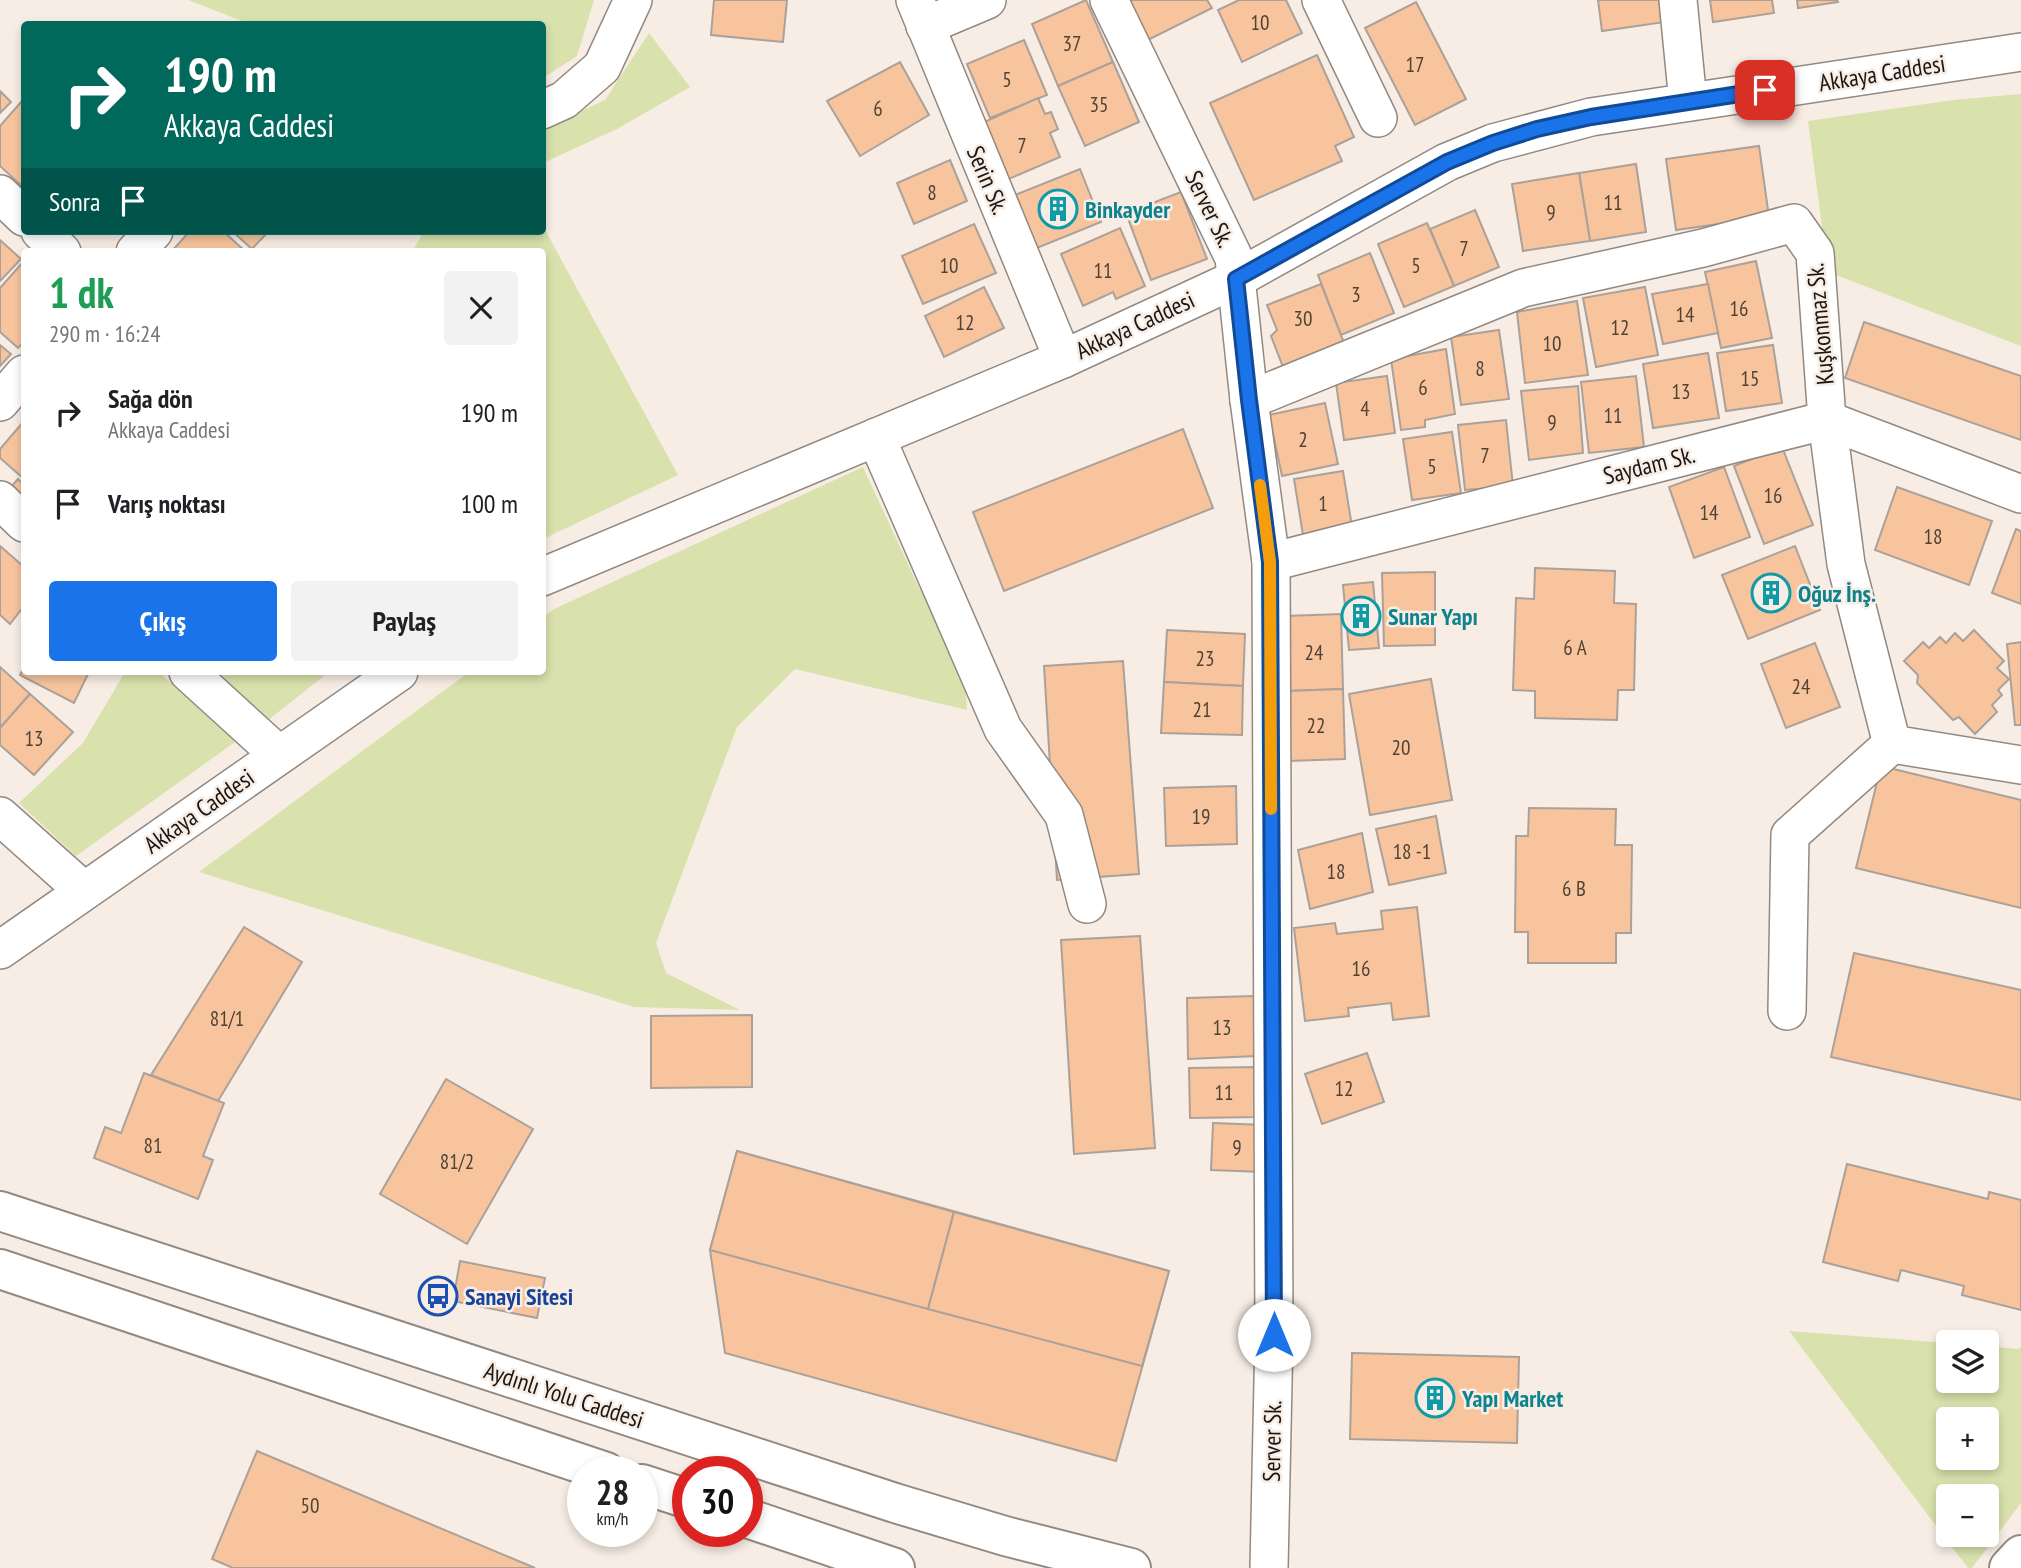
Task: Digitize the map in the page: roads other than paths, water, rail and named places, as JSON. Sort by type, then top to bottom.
[{"type":"main road","name":"Aydınlı Yolu Caddesi","points":[[0,1211],[895,1503],[1018,1540],[1131,1568]]},
{"type":"main road","points":[[0,1269],[567,1459]]},
{"type":"main road","points":[[763,1523],[895,1568]]},
{"type":"main road","points":[[2009,1568],[2021,1555]]},
{"type":"street","points":[[546,108],[564,100],[602,67],[633,0]]},
{"type":"street","points":[[920,13],[987,0]]},
{"type":"street","name":"Server Sk.","points":[[1109,0],[1234,258],[1270,562],[1274,1335],[1269,1568]]},
{"type":"street","points":[[1321,0],[1378,118]]},
{"type":"street","points":[[1678,0],[1688,102]]},
{"type":"street","name":"Serin Sk.","points":[[920,13],[1063,359]]},
{"type":"street","name":"Akkaya Caddesi","points":[[546,575],[1063,359],[1236,279],[1447,162],[1493,143],[1537,129],[1591,117],[2021,52]]},
{"type":"street","points":[[0,194],[21,214]]},
{"type":"street","name":"Kuşkonmaz Sk.","points":[[1249,400],[1523,288],[1703,248],[1794,223],[1815,253],[1827,420],[1846,564],[1892,744]]},
{"type":"street","points":[[44,235],[58,248]]},
{"type":"street","points":[[139,248],[150,235]]},
{"type":"street","points":[[0,402],[21,378]]},
{"type":"street","points":[[1827,420],[2021,494]]},
{"type":"street","name":"Saydam Sk.","points":[[1270,562],[1827,420]]},
{"type":"street","points":[[876,437],[1003,729],[1064,816],[1087,904]]},
{"type":"street","points":[[0,500],[21,520]]},
{"type":"street","points":[[191,675],[279,755]]},
{"type":"street","name":"Akkaya Caddesi","points":[[0,950],[395,675]]},
{"type":"street","points":[[1787,1011],[1790,835],[1892,744],[2021,765]]},
{"type":"street","points":[[0,816],[84,891]]},
{"type":"place","name":"Binkayder","points":[[1058,209]]},
{"type":"place","name":"Oğuz İnş.","points":[[1771,593]]},
{"type":"place","name":"Sunar Yapı","points":[[1361,616]]},
{"type":"place","name":"Sanayi Sitesi","points":[[438,1296]]},
{"type":"place","name":"Yapı Market","points":[[1435,1398]]}]
